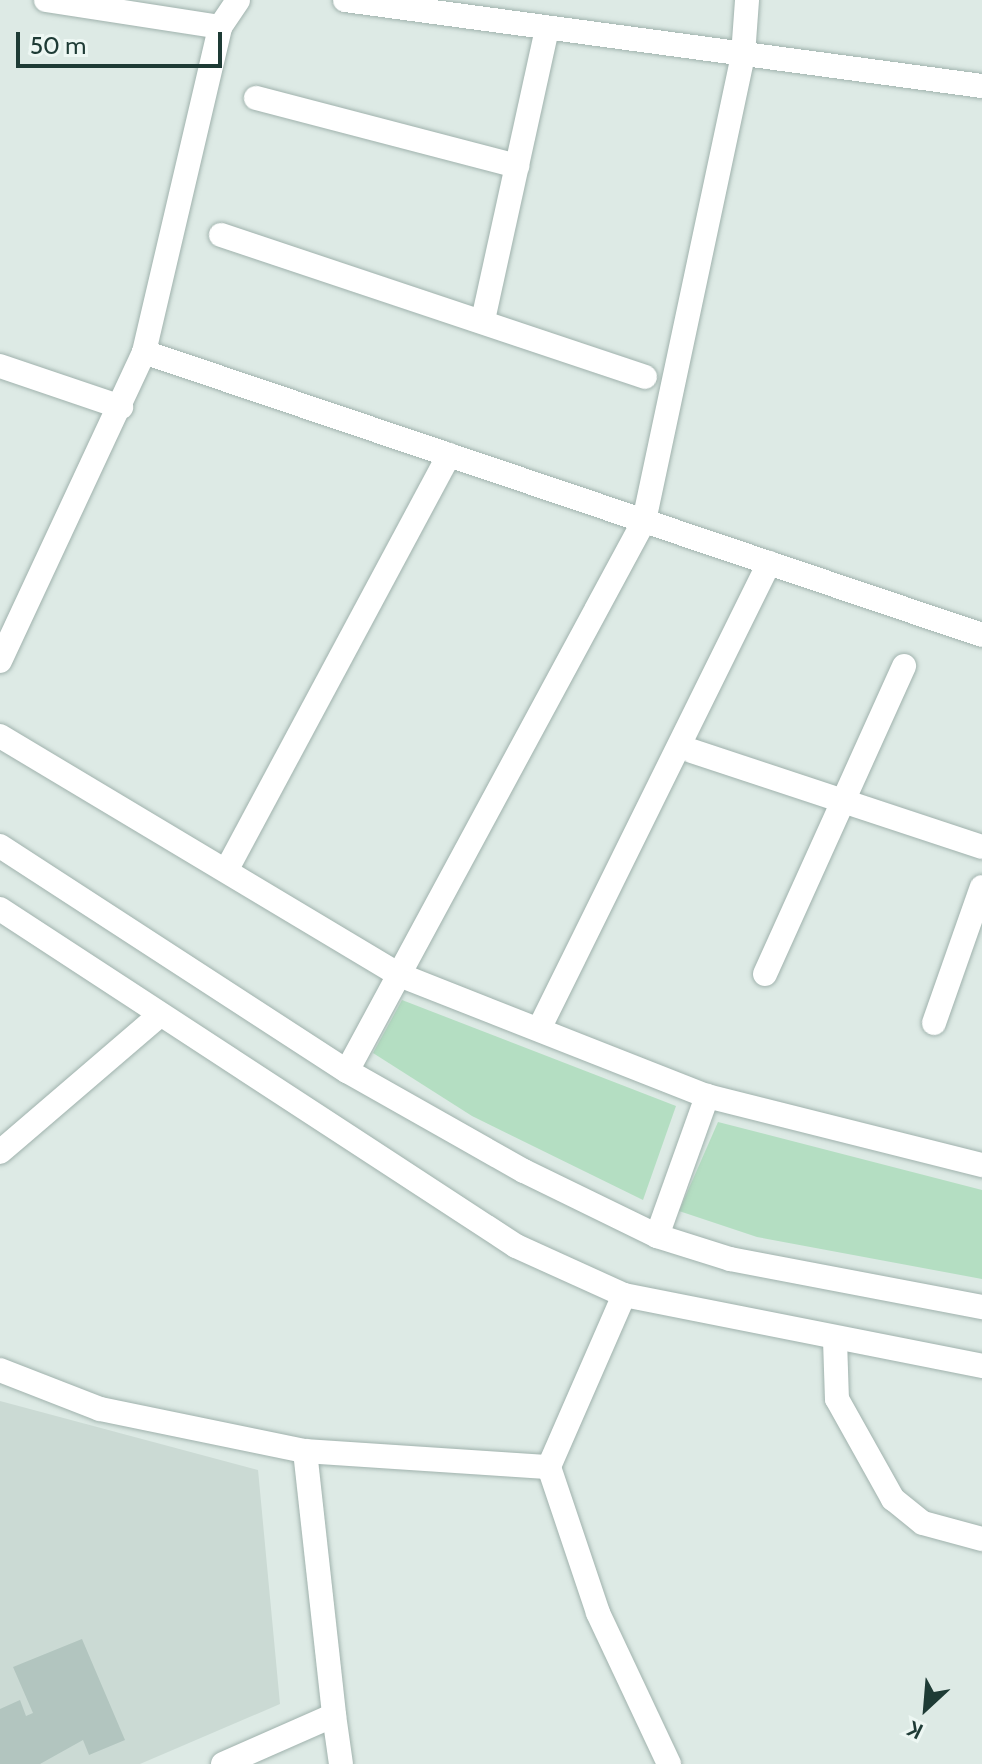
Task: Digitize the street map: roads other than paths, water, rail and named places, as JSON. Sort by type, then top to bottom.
[{"type":"street","points":[[46,0],[220,27]]},
{"type":"street","points":[[0,661],[144,352],[220,27],[238,0]]},
{"type":"street","points":[[345,0],[982,86]]},
{"type":"street","points":[[347,1071],[644,521],[743,55],[747,0]]},
{"type":"street","points":[[483,320],[547,28]]},
{"type":"street","points":[[256,98],[517,166]]},
{"type":"street","points":[[221,235],[483,320],[645,377]]},
{"type":"street","points":[[144,352],[982,635]]},
{"type":"street","points":[[0,366],[121,407]]},
{"type":"street","points":[[227,869],[449,455]]},
{"type":"street","points":[[539,1029],[769,563]]},
{"type":"street","points":[[765,974],[904,666]]},
{"type":"street","points":[[0,736],[227,869],[397,974],[707,1096],[982,1165]]},
{"type":"street","points":[[692,751],[982,847]]},
{"type":"street","points":[[0,846],[347,1071],[524,1171],[657,1236],[730,1259],[982,1307]]},
{"type":"street","points":[[934,1023],[982,887]]},
{"type":"street","points":[[0,909],[516,1246],[624,1295],[835,1340],[982,1366]]},
{"type":"street","points":[[0,1152],[160,1015]]},
{"type":"street","points":[[657,1236],[707,1096]]},
{"type":"street","points":[[624,1295],[549,1467],[598,1613],[669,1764]]},
{"type":"street","points":[[835,1340],[837,1399],[893,1499],[923,1523],[982,1539]]},
{"type":"street","points":[[0,1370],[100,1409],[305,1451],[549,1467]]},
{"type":"street","points":[[305,1451],[341,1764]]},
{"type":"street","points":[[223,1764],[334,1715]]}]
